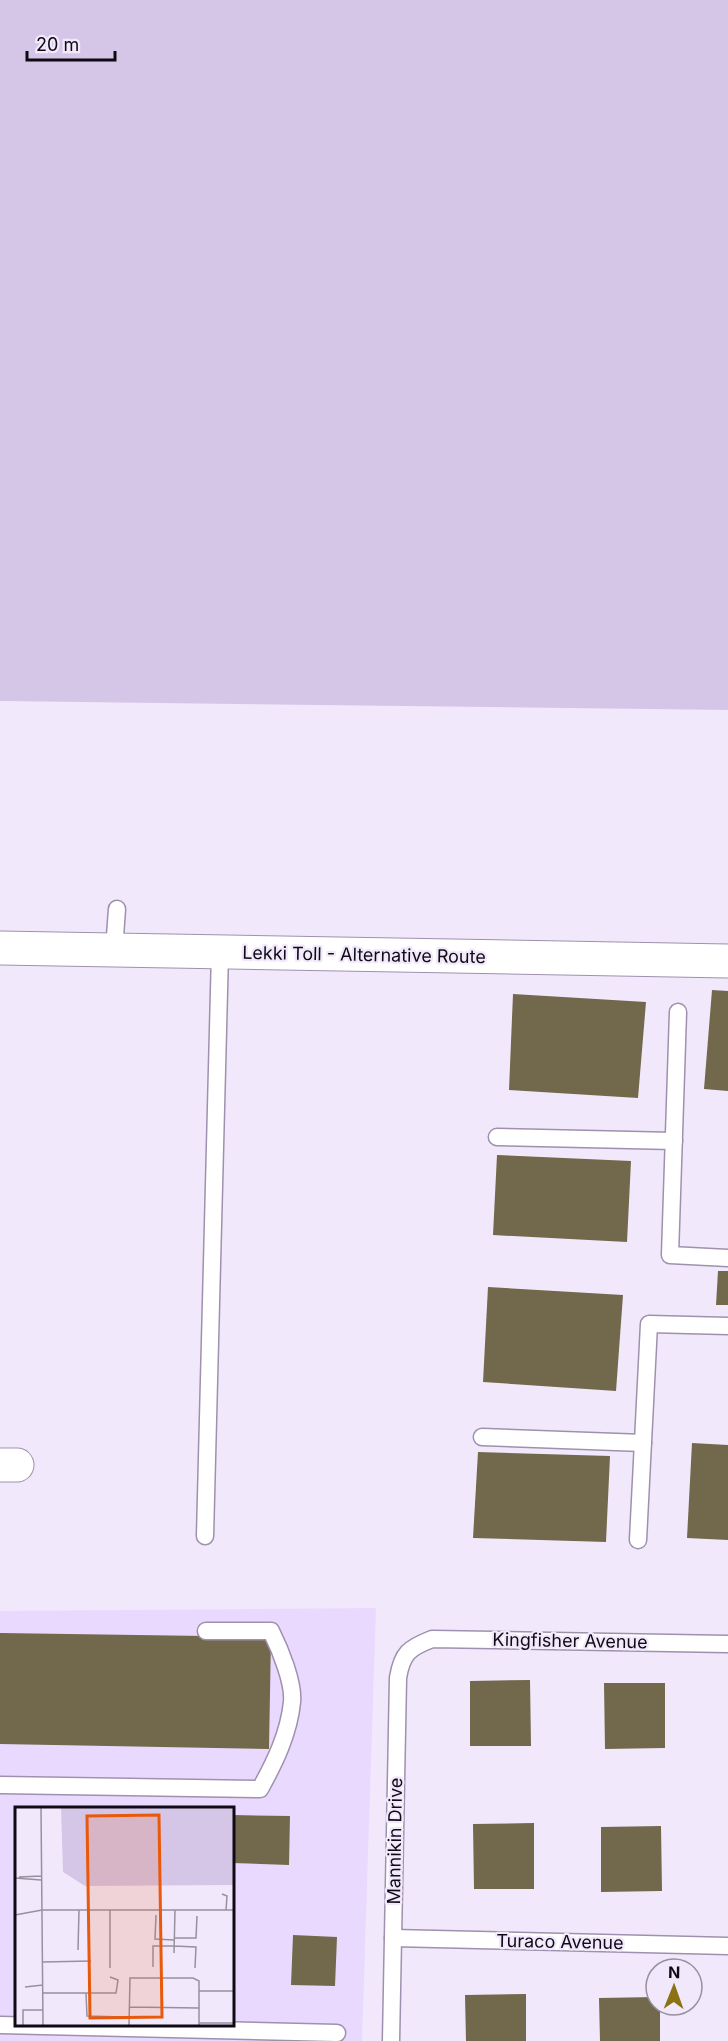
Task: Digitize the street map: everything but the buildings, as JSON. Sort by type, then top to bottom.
[{"type":"street","name":"Lekki Toll - Alternative Route","points":[[0,948],[728,961]]},
{"type":"lane","points":[[114,950],[117,909]]},
{"type":"lane","points":[[205,1536],[220,952]]},
{"type":"lane","points":[[678,1012],[670,1255],[728,1258]]},
{"type":"lane","points":[[497,1137],[674,1141]]},
{"type":"lane","points":[[638,1540],[649,1324],[728,1326]]},
{"type":"lane","points":[[482,1437],[643,1443]]},
{"type":"lane","points":[[0,1785],[260,1789],[278,1756],[292,1700],[284,1656],[271,1632],[206,1631]]},
{"type":"lane","name":"Kingfisher Avenue","points":[[413,1647],[432,1639],[728,1644]]},
{"type":"lane","name":"Mannikin Drive","points":[[391,2041],[398,1678],[400,1662],[413,1647]]},
{"type":"lane","name":"Turaco Avenue","points":[[393,1938],[728,1946]]},
{"type":"lane","points":[[0,2025],[15,2025]]},
{"type":"lane","points":[[42,2026],[337,2033]]},
{"type":"shaded area","points":[[0,0],[728,0],[728,710],[0,701]]},
{"type":"shaded area","points":[[376,1608],[362,2041],[0,2041],[0,1611]]}]
